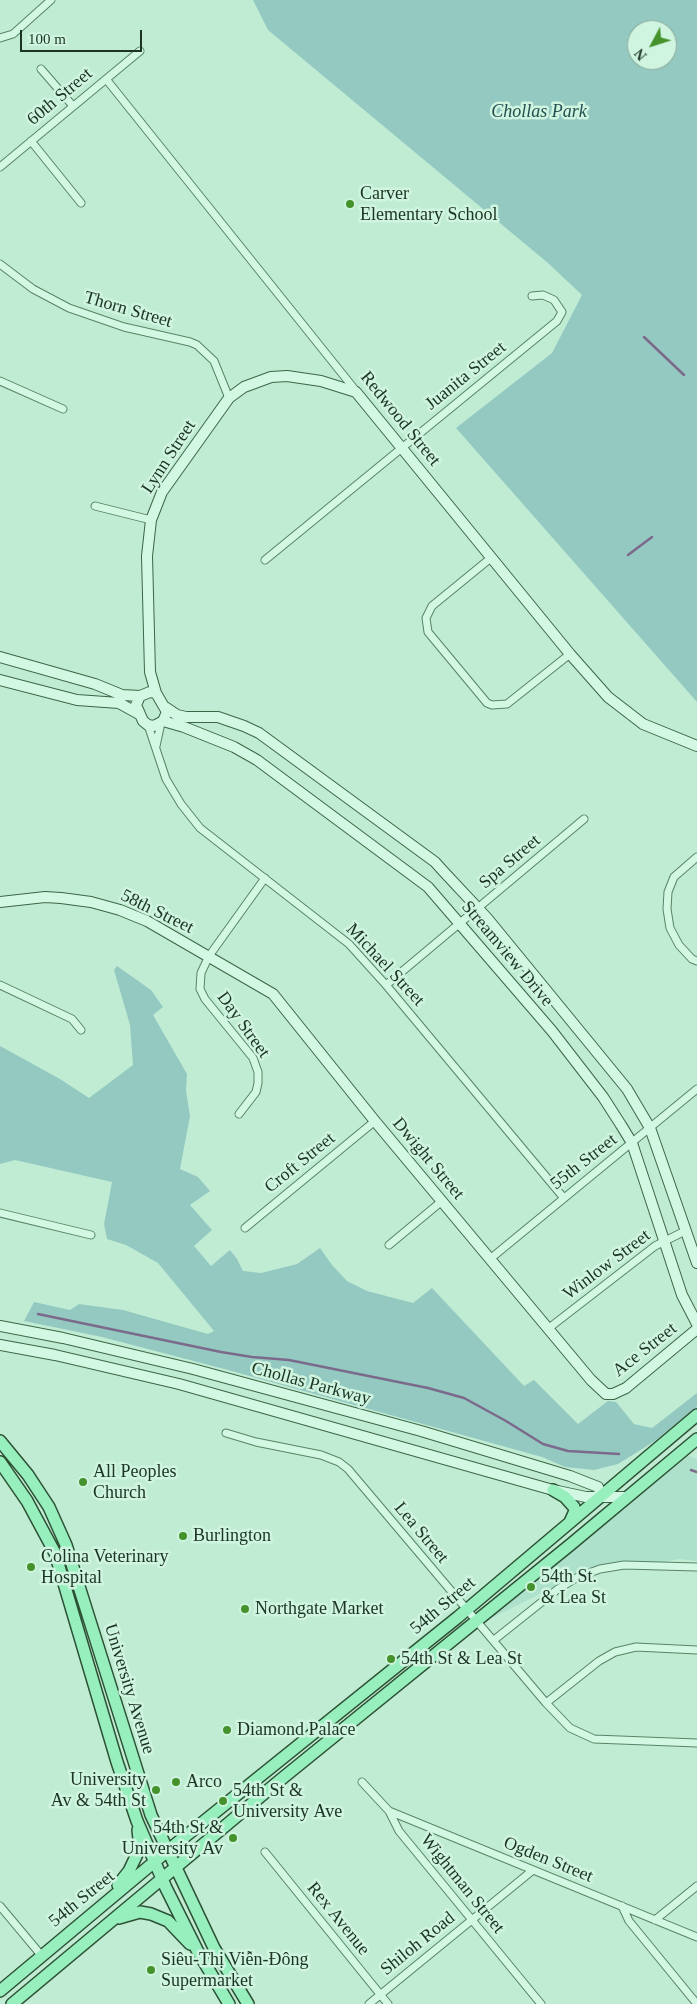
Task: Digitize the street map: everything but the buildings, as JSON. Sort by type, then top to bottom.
[{"type":"main road","name":"Lynn Street","points":[[156,693],[150,672],[147,556],[151,520],[162,492],[229,398],[244,386],[271,377],[287,376],[321,381],[356,392]]},
{"type":"main road","name":"Redwood Street","points":[[356,392],[570,654],[608,697],[644,724],[697,746]]},
{"type":"main road","points":[[0,657],[95,684],[122,695],[156,693],[165,708],[166,717],[162,722],[154,726],[148,726],[139,714],[136,705],[141,695]]},
{"type":"main road","name":"Lynn Street","points":[[141,695],[150,672]]},
{"type":"main road","points":[[0,680],[77,700],[119,703],[139,714]]},
{"type":"main road","name":"Streamview Drive","points":[[165,708],[177,715],[186,717],[218,717],[259,733],[435,862],[478,908],[627,1089],[650,1128],[697,1263]]},
{"type":"main road","name":"Streamview Drive","points":[[162,722],[184,727],[234,747],[257,760],[420,879],[460,923],[552,1031],[603,1097],[632,1143],[682,1295],[697,1324]]},
{"type":"main road","name":"58th Street","points":[[0,902],[45,897],[76,899],[106,906],[147,921],[209,956]]},
{"type":"main road","name":"Dwight Street","points":[[209,956],[273,994],[375,1121],[598,1388],[606,1394],[613,1394]]},
{"type":"main road","name":"Chollas Parkway","points":[[0,1326],[62,1338],[193,1369],[421,1431],[570,1476],[598,1487],[602,1497]]},
{"type":"main road","name":"Ace Street","points":[[613,1394],[626,1388],[697,1329]]},
{"type":"main road","name":"Chollas Parkway","points":[[0,1345],[55,1355],[179,1384],[554,1490],[586,1497],[627,1497]]},
{"type":"main road","name":"54th Street","points":[[0,1991],[102,1904],[308,1739],[569,1525],[697,1415]]},
{"type":"main road","name":"54th Street","points":[[12,2004],[295,1768],[697,1439]]},
{"type":"main road","name":"University Avenue","points":[[0,1441],[28,1475],[48,1506],[66,1545],[150,1812],[175,1869],[214,1948],[248,2004]]},
{"type":"main road","points":[[681,1453],[697,1452]]},
{"type":"main road","name":"University Avenue","points":[[0,1462],[27,1501],[55,1553],[117,1762],[137,1821],[197,1950],[229,2004]]},
{"type":"main road","points":[[554,1490],[565,1497],[574,1507],[575,1510],[569,1525]]},
{"type":"main road","points":[[295,1768],[308,1748],[308,1739]]},
{"type":"main road","points":[[102,1904],[129,1871],[140,1848],[137,1821]]},
{"type":"main road","points":[[112,1920],[140,1912],[151,1914],[168,1921],[197,1950]]},
{"type":"street","points":[[0,38],[13,34],[51,0]]},
{"type":"street","name":"60th Street","points":[[0,167],[140,51]]},
{"type":"street","points":[[42,69],[73,106]]},
{"type":"street","name":"Redwood Street","points":[[106,79],[356,392]]},
{"type":"street","points":[[31,141],[81,203]]},
{"type":"street","name":"Thorn Street","points":[[0,264],[33,289],[69,308],[124,327],[190,342],[197,346],[209,355],[217,366],[229,398]]},
{"type":"street","name":"Juanita Street","points":[[265,560],[557,322],[562,312],[554,300],[543,295],[532,296]]},
{"type":"street","points":[[0,381],[63,409]]},
{"type":"street","points":[[95,506],[151,520]]},
{"type":"street","points":[[492,557],[432,606],[426,618],[428,632],[487,702],[498,705],[507,704],[570,654]]},
{"type":"street","name":"Michael Street","points":[[156,746],[162,722]]},
{"type":"street","name":"Michael Street","points":[[148,726],[166,779],[192,818],[216,841],[349,944],[386,985],[563,1197]]},
{"type":"street","name":"Spa Street","points":[[386,985],[584,819]]},
{"type":"street","points":[[695,960],[679,945],[670,928],[667,909],[668,892],[674,876],[697,857]]},
{"type":"street","name":"Day Street","points":[[239,1114],[256,1092],[258,1072],[253,1058],[205,999],[200,988],[201,973],[209,956],[265,878]]},
{"type":"street","points":[[0,985],[72,1019],[81,1030]]},
{"type":"street","name":"55th Street","points":[[490,1259],[563,1197],[697,1089]]},
{"type":"street","name":"Croft Street","points":[[245,1228],[375,1121]]},
{"type":"street","points":[[389,1245],[442,1200]]},
{"type":"street","points":[[0,1213],[91,1235]]},
{"type":"street","name":"Winlow Street","points":[[549,1328],[664,1240],[685,1231]]},
{"type":"street","name":"Lea Street","points":[[226,1433],[256,1442],[321,1455],[339,1462],[348,1469],[466,1610],[570,1728],[594,1739],[697,1743]]},
{"type":"street","points":[[494,1640],[558,1589],[578,1577],[600,1569],[624,1565],[697,1567]]},
{"type":"street","points":[[546,1703],[615,1652],[636,1647],[697,1650]]},
{"type":"street","name":"Wightman Street","points":[[362,1782],[388,1811],[399,1830],[541,2004]]},
{"type":"street","name":"Ogden Street","points":[[388,1811],[697,1937]]},
{"type":"street","name":"Rex Avenue","points":[[264,1852],[388,2004]]},
{"type":"street","name":"Shiloh Road","points":[[369,2004],[533,1870]]},
{"type":"street","points":[[655,1920],[697,1886]]},
{"type":"street","points":[[0,1906],[41,1955]]},
{"type":"street","points":[[622,1906],[629,1922],[697,2004]]},
{"type":"green space","name":"Chollas Park","points":[[253,0],[697,0],[697,702],[456,428],[552,353],[582,295],[548,263],[268,30]]},
{"type":"green space","points":[[117,966],[151,990],[163,1007],[153,1015],[187,1074],[186,1091],[190,1116],[180,1169],[198,1177],[210,1191],[190,1205],[212,1230],[194,1246],[211,1266],[230,1250],[243,1271],[261,1273],[297,1264],[320,1248],[347,1281],[367,1291],[413,1303],[432,1288],[524,1386],[534,1380],[578,1424],[608,1401],[616,1402],[634,1424],[652,1428],[697,1393],[697,1407],[655,1441],[618,1464],[594,1470],[565,1467],[542,1457],[228,1370],[102,1337],[24,1321],[34,1302],[70,1310],[79,1304],[123,1310],[208,1334],[214,1331],[158,1263],[126,1245],[107,1239],[104,1224],[112,1182],[15,1160],[0,1164],[0,1046],[60,1079],[89,1098],[133,1065],[130,1025],[114,970]]},
{"type":"green space","points":[[685,1455],[697,1459],[697,1561],[680,1559],[589,1569],[484,1622]]},
{"type":"waterway","points":[[644,337],[684,375]]},
{"type":"waterway","points":[[628,555],[652,537]]},
{"type":"waterway","points":[[38,1314],[221,1352],[289,1360],[428,1388],[464,1398],[543,1444],[568,1451],[619,1454]]},
{"type":"waterway","points":[[691,1470],[697,1472]]},
{"type":"place","name":"Carver Elementary School","points":[[350,204]]},
{"type":"place","name":"All Peoples Church","points":[[83,1482]]},
{"type":"place","name":"Burlington","points":[[183,1536]]},
{"type":"place","name":"Colina Veterinary Hospital","points":[[31,1567]]},
{"type":"place","name":"54th St. & Lea St","points":[[531,1587]]},
{"type":"place","name":"Northgate Market","points":[[245,1609]]},
{"type":"place","name":"54th St & Lea St","points":[[391,1659]]},
{"type":"place","name":"Diamond Palace","points":[[227,1730]]},
{"type":"place","name":"Arco","points":[[176,1782]]},
{"type":"place","name":"University Av & 54th St","points":[[156,1790]]},
{"type":"place","name":"54th St & University Ave","points":[[223,1801]]},
{"type":"place","name":"54th St & University Av","points":[[233,1838]]},
{"type":"place","name":"Siêu-Thị Viễn-Đông Supermarket","points":[[151,1970]]}]
